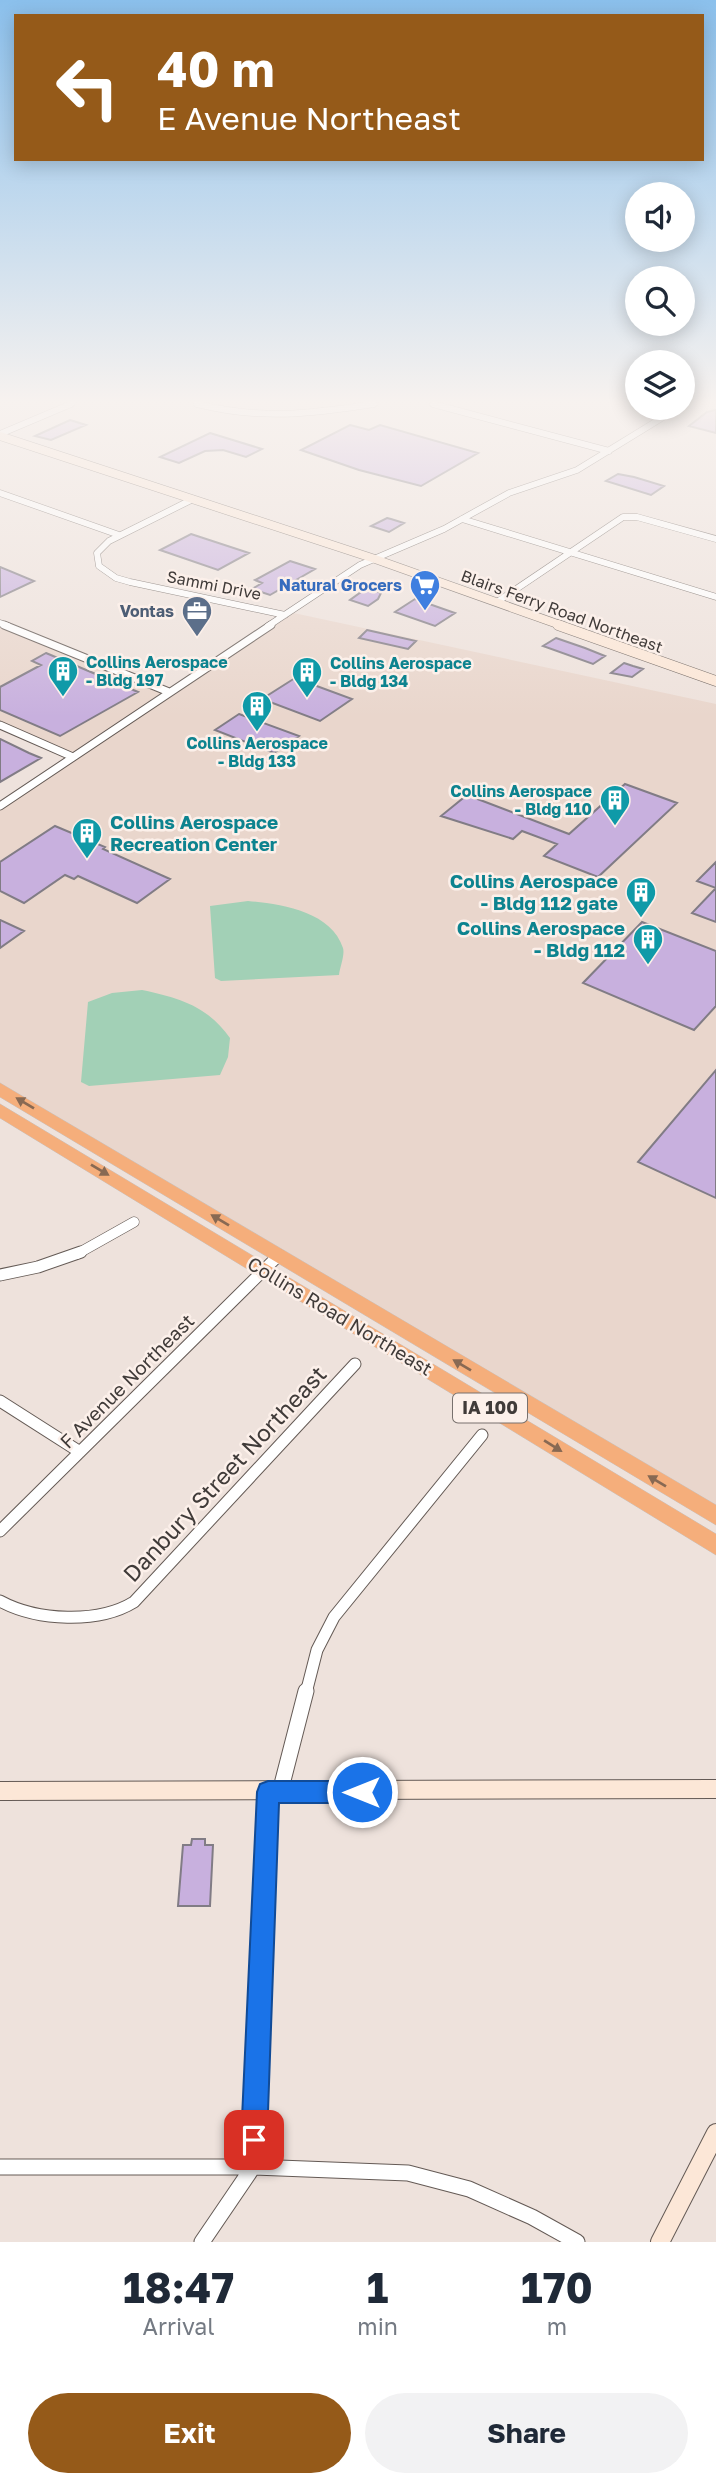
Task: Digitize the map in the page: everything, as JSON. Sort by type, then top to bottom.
[{"type":"highway","name":"Collins Road Northeast","points":[[0,1089],[716,1545]]},
{"type":"highway","name":"Collins Road Northeast","points":[[0,1110],[716,1516]]},
{"type":"main road","name":"Blairs Ferry Road Northeast","points":[[222,509],[375,559],[716,681]]},
{"type":"main road","points":[[0,1791],[716,1789]]},
{"type":"main road","points":[[660,2242],[716,2133]]},
{"type":"street","points":[[45,509],[120,535]]},
{"type":"street","name":"Sammi Drive","points":[[173,509],[102,547],[96,560],[106,573],[116,578],[285,615]]},
{"type":"street","points":[[0,806],[328,585],[375,559],[481,509]]},
{"type":"street","points":[[497,602],[623,517],[637,516],[716,539]]},
{"type":"street","points":[[462,519],[716,597]]},
{"type":"street","points":[[0,623],[169,692]]},
{"type":"street","points":[[0,725],[73,757]]},
{"type":"street","points":[[0,1275],[55,1263],[88,1251],[134,1222]]},
{"type":"street","name":"F Avenue Northeast","points":[[0,1531],[272,1262]]},
{"type":"street","name":"Danbury Street Northeast","points":[[0,1601],[23,1614],[43,1616],[101,1612],[132,1604],[147,1591],[355,1364]]},
{"type":"street","points":[[0,1401],[80,1452]]},
{"type":"street","points":[[202,2242],[253,2167],[274,1792],[317,1650],[334,1617],[482,1435]]},
{"type":"street","points":[[0,2167],[253,2167],[408,2173],[469,2189],[532,2217],[577,2242]]},
{"type":"shaded area","points":[[289,612],[716,704],[716,1516],[0,1089],[0,806],[72,757],[0,725],[0,623],[169,692]]},
{"type":"green space","points":[[248,901],[289,907],[328,925],[343,948],[339,975],[221,981],[215,978],[210,906]]},
{"type":"green space","points":[[142,990],[192,1005],[221,1027],[230,1038],[228,1057],[220,1075],[89,1086],[81,1082],[88,1002],[112,993]]},
{"type":"building","points":[[387,518],[404,523],[389,532],[371,526]]},
{"type":"building","points":[[191,534],[249,553],[218,570],[160,550]]},
{"type":"building","points":[[290,561],[315,569],[270,595],[252,589],[262,583],[255,580]]},
{"type":"building","points":[[0,567],[34,581],[0,597]]},
{"type":"building","points":[[368,587],[381,593],[378,599],[368,606],[350,600]]},
{"type":"building","name":"Natural Grocers","points":[[415,599],[455,613],[435,626],[395,612]]},
{"type":"building","points":[[367,630],[416,641],[408,649],[359,638]]},
{"type":"building","points":[[556,638],[605,656],[593,664],[543,646]]},
{"type":"building","name":"Collins Aerospace - Bldg 197","points":[[46,653],[138,692],[60,736],[0,710],[0,687],[41,665],[32,661]]},
{"type":"building","points":[[624,663],[643,669],[632,677],[611,673]]},
{"type":"building","name":"Collins Aerospace - Bldg 134","points":[[295,678],[352,699],[320,721],[262,699]]},
{"type":"building","name":"Collins Aerospace - Bldg 133","points":[[239,714],[299,736],[274,753],[215,730]]},
{"type":"building","points":[[0,739],[29,753],[41,758],[0,782]]},
{"type":"building","name":"Collins Aerospace - Bldg 110","points":[[625,784],[677,803],[598,877],[544,856],[557,844],[522,831],[513,839],[441,816],[467,795],[569,834]]},
{"type":"building","name":"Collins Aerospace Recreation Center","points":[[55,826],[170,879],[137,903],[78,876],[74,879],[65,875],[24,903],[0,891],[0,862]]},
{"type":"building","points":[[716,862],[716,888],[697,881]]},
{"type":"building","points":[[716,888],[716,922],[692,913]]},
{"type":"building","points":[[0,920],[24,931],[0,948]]},
{"type":"building","name":"Collins Aerospace - Bldg 112","points":[[642,922],[716,951],[716,1006],[694,1030],[583,983]]},
{"type":"building","points":[[716,1070],[716,1198],[638,1162]]},
{"type":"building","points":[[192,1839],[205,1839],[205,1845],[213,1845],[210,1906],[178,1906],[183,1845],[191,1845]]},
{"type":"place","name":"Natural Grocers","points":[[425,612]]},
{"type":"place","name":"Vontas","points":[[197,638]]},
{"type":"place","name":"Collins Aerospace - Bldg 197","points":[[63,698]]},
{"type":"place","name":"Collins Aerospace - Bldg 134","points":[[307,699]]},
{"type":"place","name":"Collins Aerospace - Bldg 133","points":[[257,733]]},
{"type":"place","name":"Collins Aerospace - Bldg 110","points":[[615,827]]},
{"type":"place","name":"Collins Aerospace Recreation Center","points":[[87,860]]},
{"type":"place","name":"Collins Aerospace - Bldg 112 gate","points":[[641,919]]},
{"type":"place","name":"Collins Aerospace - Bldg 112","points":[[648,966]]},
{"type":"route","points":[[254,2140],[268,1792],[362,1792]]}]
